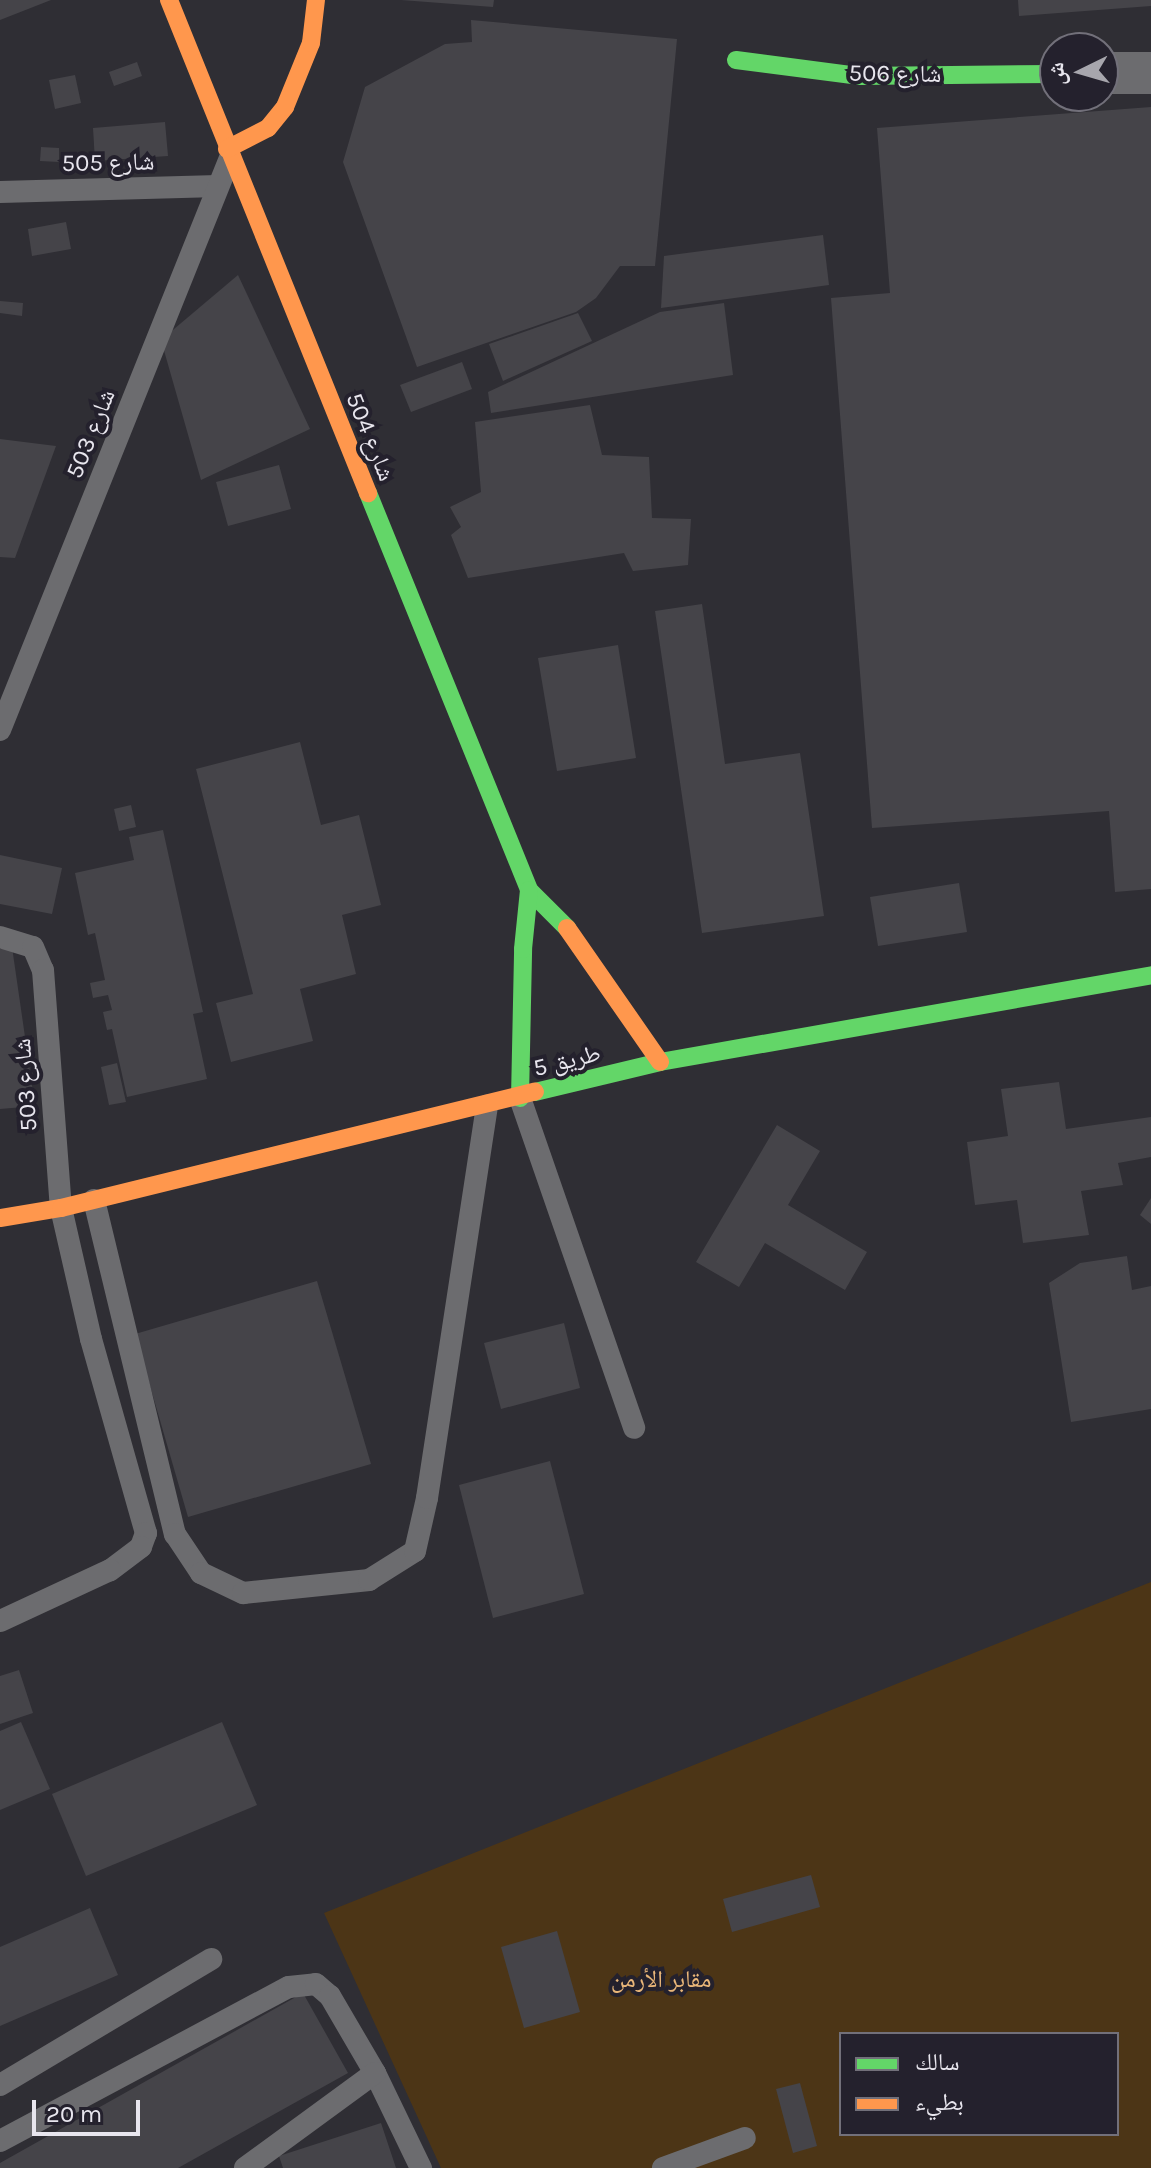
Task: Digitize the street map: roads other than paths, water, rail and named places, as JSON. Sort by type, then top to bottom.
[{"type":"street","name":"شارع 504","points":[[169,0],[529,890],[575,936],[660,1062]]},
{"type":"street","points":[[229,153],[268,128],[285,107],[311,43],[316,0]]},
{"type":"street","name":"شارع 506","points":[[736,60],[860,76],[1039,74]]},
{"type":"street","points":[[1119,73],[1151,73]]},
{"type":"street","name":"شارع 504","points":[[520,1098],[523,949],[529,890]]},
{"type":"street","name":"طريق 5","points":[[0,1218],[61,1208],[660,1062],[1151,975]]},
{"type":"lane","name":"شارع 503","points":[[0,730],[229,153]]},
{"type":"lane","name":"شارع 505","points":[[0,192],[218,186]]},
{"type":"lane","name":"شارع 503","points":[[0,937],[33,947],[43,970],[61,1208],[91,1339],[146,1533],[141,1547],[110,1570],[0,1621]]},
{"type":"lane","points":[[520,1098],[634,1428]]},
{"type":"lane","points":[[94,1200],[175,1534],[201,1573],[243,1593],[369,1580],[415,1551],[427,1498],[487,1106]]},
{"type":"lane","points":[[0,2085],[211,1959]]},
{"type":"lane","points":[[0,2141],[289,1987],[303,1983],[316,1984],[330,1996],[375,2073],[421,2168]]},
{"type":"lane","points":[[245,2168],[375,2073]]},
{"type":"lane","points":[[663,2168],[745,2138]]},
{"type":"park label","name":"مقابر الأرمن","points":[[661,1980]]}]
